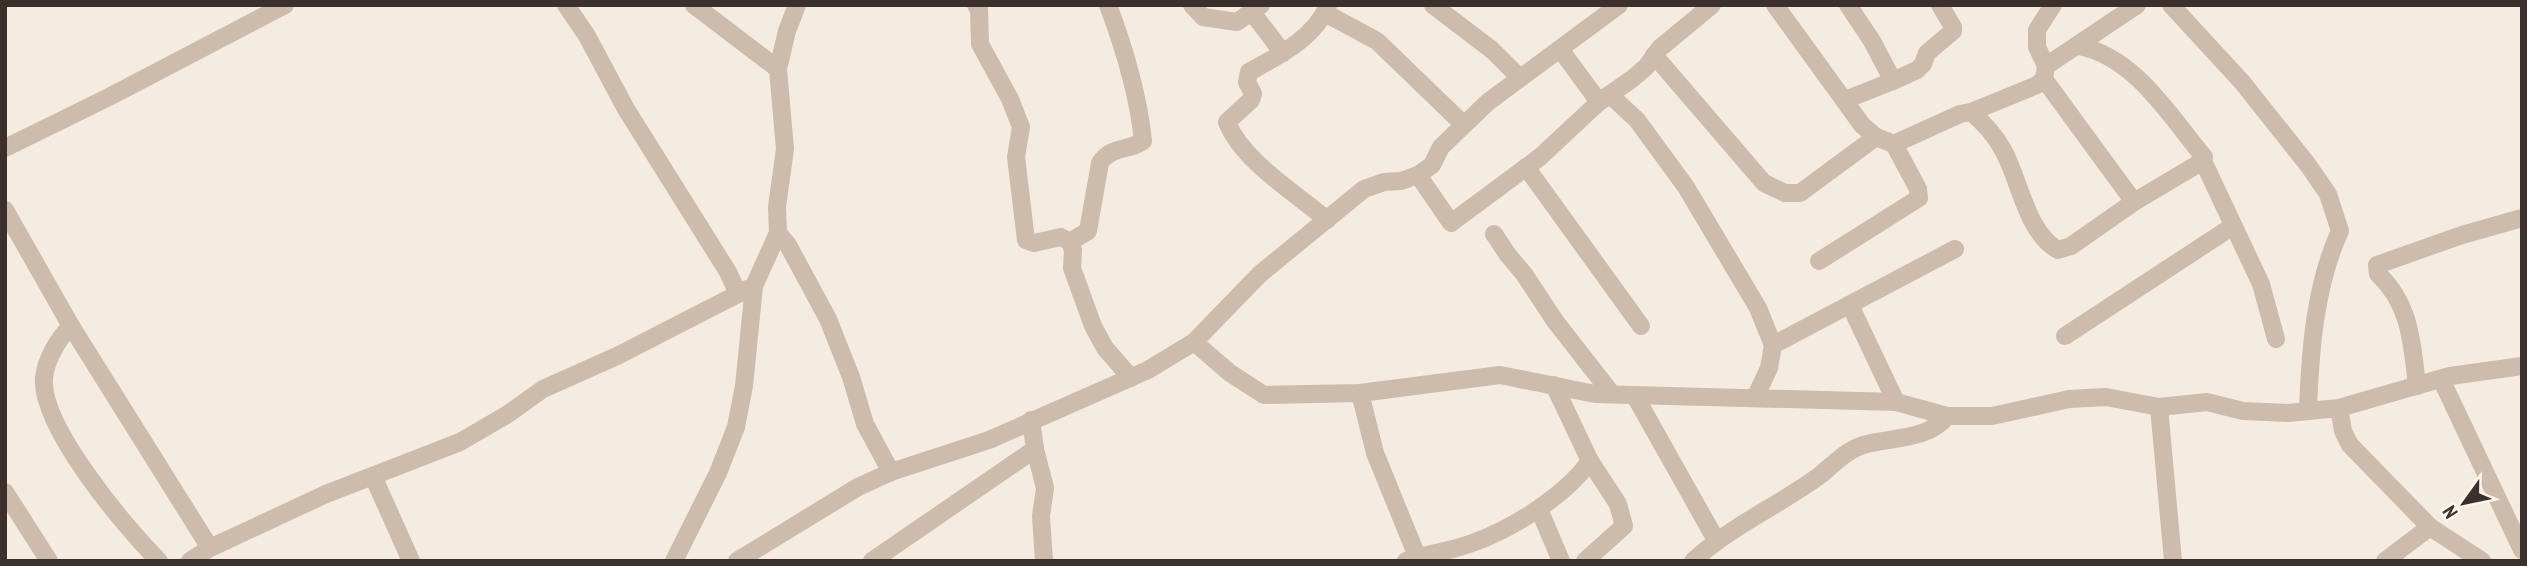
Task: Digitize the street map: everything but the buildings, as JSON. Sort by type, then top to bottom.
[{"type":"street","points":[[5,148],[285,5]]},
{"type":"street","points":[[694,5],[778,69]]},
{"type":"street","points":[[674,561],[718,473],[736,427],[744,386],[746,290],[778,233],[777,207],[785,149],[778,69],[787,31],[797,5]]},
{"type":"street","points":[[1070,242],[1088,231],[1100,163],[1112,150],[1135,146],[1143,141],[1140,110],[1127,54],[1108,5]]},
{"type":"street","points":[[1192,5],[1203,17],[1237,22],[1256,8],[1283,53]]},
{"type":"street","points":[[1433,5],[1492,50],[1520,78]]},
{"type":"street","points":[[737,561],[858,487],[891,472],[989,440],[1131,378],[1182,351],[1260,274],[1364,189],[1418,175],[1432,165],[1441,147],[1463,124],[1619,5]]},
{"type":"street","points":[[1418,175],[1451,223],[1526,167],[1605,98],[1632,79],[1680,30],[1712,5]]},
{"type":"street","points":[[1775,5],[1863,125],[1875,137],[1894,144],[1918,188],[1919,198],[1819,261]]},
{"type":"street","points":[[1848,5],[1872,41],[1893,81]]},
{"type":"street","points":[[1844,100],[1917,70],[1923,64],[1927,53],[1953,31],[1940,5]]},
{"type":"street","points":[[2053,5],[2036,30],[2036,47],[2045,73],[2134,202]]},
{"type":"street","points":[[1894,144],[1960,114],[2036,85],[2045,73],[2079,46],[2137,5]]},
{"type":"street","points":[[2171,5],[2242,82],[2328,194],[2340,231],[2328,257],[2318,307],[2309,369],[2308,411]]},
{"type":"street","points":[[978,6],[980,44],[1010,99],[1021,127],[1016,157],[1026,240],[1034,243],[1061,237],[1070,242],[1073,250],[1072,268],[1093,326],[1105,348],[1131,378]]},
{"type":"street","points":[[574,8],[625,109],[728,272],[746,290]]},
{"type":"street","points":[[1327,220],[1264,170],[1227,125],[1229,119],[1251,100],[1253,94],[1247,82],[1249,72],[1283,53],[1302,38],[1327,9],[1377,41],[1463,124]]},
{"type":"street","points":[[2079,46],[2098,50],[2135,74],[2204,157],[2203,161],[2261,284],[2276,339]]},
{"type":"street","points":[[1560,49],[1605,98],[1637,120],[1686,187],[1758,308],[1773,345],[1769,368],[1755,398]]},
{"type":"street","points":[[1654,55],[1764,183],[1786,193],[1800,193],[1875,137]]},
{"type":"street","points":[[1971,112],[1989,129],[2004,151],[2025,205],[2047,242],[2058,250],[2071,246],[2134,202],[2203,161]]},
{"type":"street","points":[[1526,167],[1642,326]]},
{"type":"street","points":[[5,210],[71,326],[210,548]]},
{"type":"street","points":[[2417,386],[2409,324],[2388,283],[2378,274],[2377,265],[2462,235],[2522,218]]},
{"type":"street","points":[[2065,336],[2233,226]]},
{"type":"street","points":[[778,233],[788,245],[828,318],[851,377],[865,424],[891,472]]},
{"type":"street","points":[[1494,234],[1555,321],[1612,394]]},
{"type":"street","points":[[1773,345],[1955,249]]},
{"type":"street","points":[[190,561],[210,548],[327,494],[460,442],[508,414],[543,389],[617,356],[746,290]]},
{"type":"street","points":[[1850,304],[1896,402]]},
{"type":"street","points":[[71,326],[55,345],[44,378],[53,418],[86,472],[149,558]]},
{"type":"street","points":[[1194,342],[1230,373],[1264,395],[1360,393],[1500,375],[1595,394],[1896,402],[1947,416],[1992,416],[2069,399],[2106,397],[2159,407],[2207,402],[2243,411],[2288,413],[2339,408],[2441,379],[2522,366]]},
{"type":"street","points":[[2441,379],[2522,550]]},
{"type":"street","points":[[1554,385],[1590,461],[1618,504],[1624,526],[1585,561]]},
{"type":"street","points":[[1360,393],[1375,453],[1414,559],[1475,542],[1539,509],[1579,476],[1590,461]]},
{"type":"street","points":[[1635,396],[1716,540]]},
{"type":"street","points":[[2159,407],[2173,561]]},
{"type":"street","points":[[2339,408],[2346,439],[2430,527],[2482,561]]},
{"type":"street","points":[[1693,561],[1716,540],[1818,476],[1851,451],[1881,440],[1929,431],[1939,426],[1947,416]]},
{"type":"street","points":[[1031,420],[1045,488],[1041,516],[1044,561]]},
{"type":"street","points":[[872,561],[1035,449]]},
{"type":"street","points":[[373,476],[411,561]]},
{"type":"street","points":[[5,492],[49,561]]},
{"type":"street","points":[[1539,509],[1561,561]]},
{"type":"street","points":[[2385,561],[2430,527]]}]
